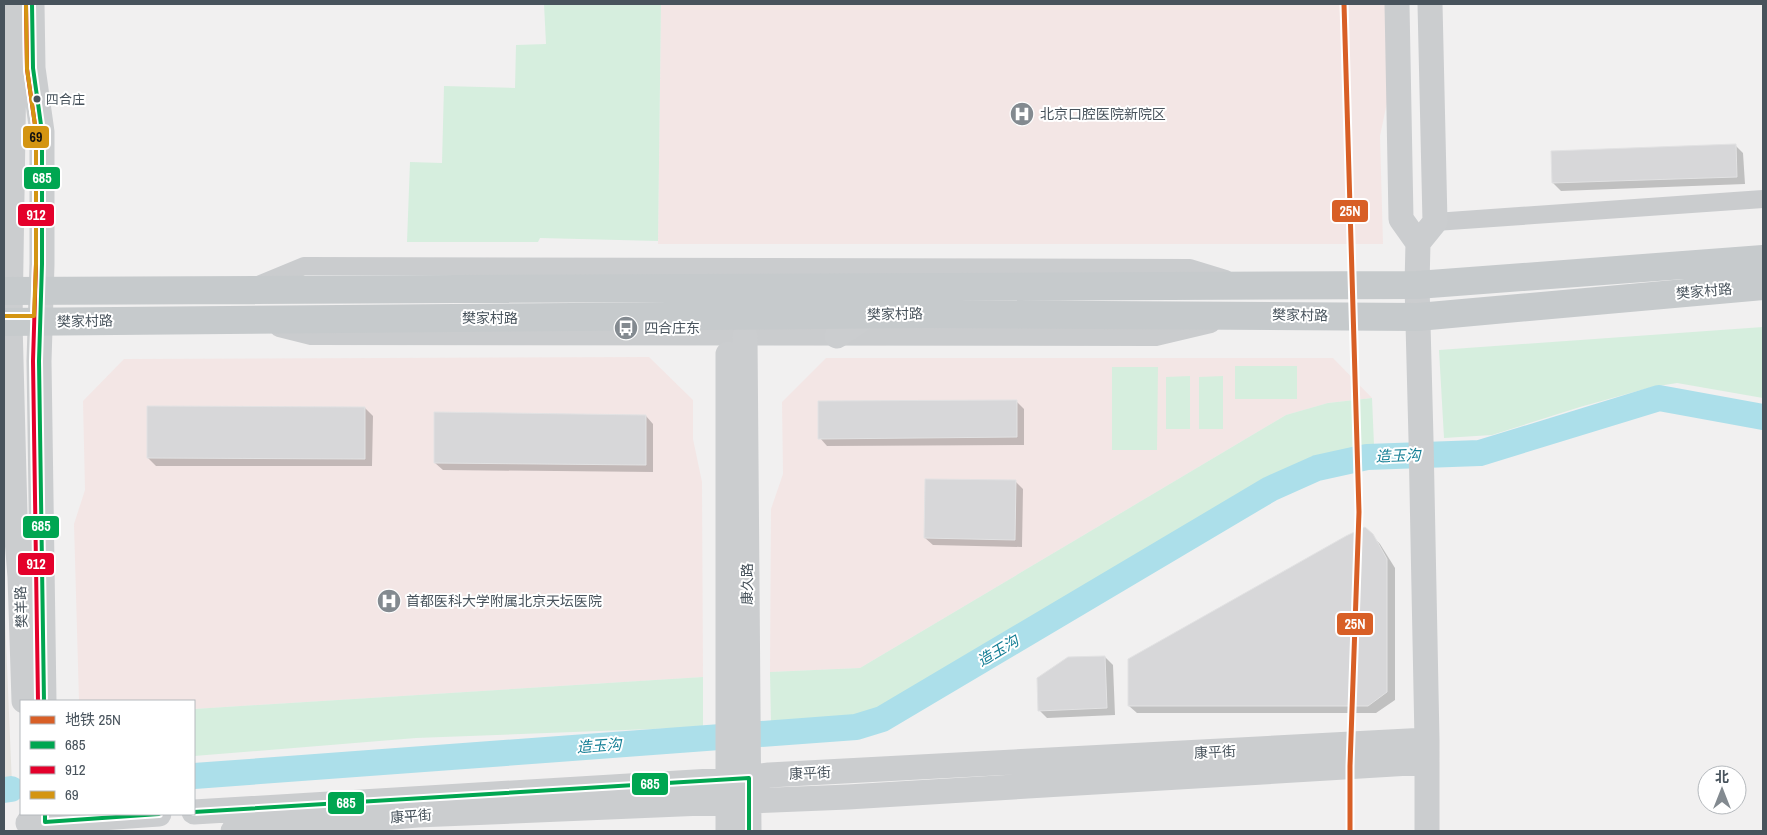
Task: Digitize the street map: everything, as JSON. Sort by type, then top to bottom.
[{"type":"main road","name":"樊家村路","points":[[20,291],[1417,285],[1763,259]]},
{"type":"main road","name":"樊家村路","points":[[20,322],[868,315],[1418,317],[1763,286]]},
{"type":"street","name":"樊羊路","points":[[15,4],[20,291],[15,515],[20,577],[24,700]]},
{"type":"street","name":"樊羊路","points":[[20,291],[42,132],[33,68],[32,4]]},
{"type":"street","points":[[1397,4],[1401,219],[1418,243],[1417,285],[1422,439],[1427,831]]},
{"type":"street","points":[[1418,243],[1435,222],[1430,4]]},
{"type":"street","points":[[1435,222],[1763,198]]},
{"type":"street","points":[[837,336],[868,315]]},
{"type":"street","points":[[250,320],[311,336],[1156,336],[1252,315]]},
{"type":"street","name":"樊羊路","points":[[20,322],[39,361],[44,700]]},
{"type":"street","name":"康久路","points":[[728,831],[738,790],[736,336]]},
{"type":"street","name":"康平街","points":[[195,812],[738,790],[848,797],[1427,751]]},
{"type":"street","name":"康久路","points":[[738,790],[748,831]]},
{"type":"street","name":"康平街","points":[[234,831],[738,790]]},
{"type":"street","points":[[36,822],[144,815]]},
{"type":"shaded area","name":"北京口腔医院新院区","points":[[661,4],[1388,4],[1389,93],[1380,136],[1383,244],[658,244]]},
{"type":"shaded area","name":"首都医科大学附属北京天坛医院","points":[[649,357],[693,400],[693,439],[702,482],[703,677],[195,709],[195,700],[79,700],[74,524],[85,490],[83,401],[124,359]]},
{"type":"shaded area","points":[[826,358],[1333,358],[1372,398],[1328,403],[1286,415],[860,668],[770,672],[771,509],[783,474],[782,402]]},
{"type":"shaded area","points":[[4,594],[12,785],[4,785]]},
{"type":"green space","points":[[544,4],[661,4],[658,241],[540,238],[538,242],[407,242],[410,162],[442,163],[444,86],[515,88],[516,45],[546,44]]},
{"type":"green space","points":[[1763,327],[1763,398],[1677,383],[1652,387],[1580,407],[1492,435],[1444,438],[1439,350]]},
{"type":"green space","points":[[1235,366],[1297,366],[1297,399],[1235,399]]},
{"type":"green space","points":[[1112,367],[1158,367],[1157,450],[1112,450]]},
{"type":"green space","points":[[1190,376],[1190,429],[1166,429],[1166,377]]},
{"type":"green space","points":[[1223,376],[1223,429],[1199,429],[1199,377]]},
{"type":"green space","points":[[1372,398],[1374,445],[1327,456],[1280,472],[878,712],[857,717],[771,724],[770,672],[860,668],[1286,415],[1328,403]]},
{"type":"green space","points":[[703,677],[703,727],[416,738],[195,756],[195,709]]},
{"type":"building","points":[[1736,144],[1737,177],[1552,183],[1551,151]]},
{"type":"building","points":[[1017,400],[1017,437],[818,439],[818,401]]},
{"type":"building","points":[[147,406],[365,407],[365,459],[147,458]]},
{"type":"building","points":[[434,412],[646,415],[646,465],[434,463]]},
{"type":"building","points":[[925,479],[1016,480],[1015,540],[924,538]]},
{"type":"building","points":[[1365,527],[1373,534],[1387,559],[1387,692],[1368,706],[1128,706],[1128,659]]},
{"type":"building","points":[[1105,656],[1107,708],[1038,711],[1037,678],[1068,657]]},
{"type":"waterway","name":"造玉沟","points":[[195,776],[856,727],[882,719],[1270,489],[1317,468],[1367,457],[1480,453],[1659,398],[1763,417]]},
{"type":"waterway","name":"造玉沟","points":[[4,790],[11,789]]},
{"type":"metro line","name":"25N","points":[[1344,4],[1359,512],[1350,766],[1350,831]]},
{"type":"transit line","name":"912","points":[[26,4],[27,69],[36,132],[36,264],[33,361],[38,700]]},
{"type":"transit line","name":"69","points":[[4,316],[34,316],[36,132],[27,69],[26,4]]},
{"type":"transit line","name":"685","points":[[32,4],[33,68],[42,132],[42,264],[39,361],[44,700]]},
{"type":"transit line","name":"685","points":[[195,812],[749,778],[749,831]]},
{"type":"transit line","name":"685","points":[[45,815],[45,822],[145,815]]},
{"type":"place","name":"四合庄","points":[[37,99]]},
{"type":"place","name":"北京口腔医院新院区","points":[[1022,114]]},
{"type":"place","name":"四合庄东","points":[[626,328]]},
{"type":"place","name":"首都医科大学附属北京天坛医院","points":[[389,601]]}]
